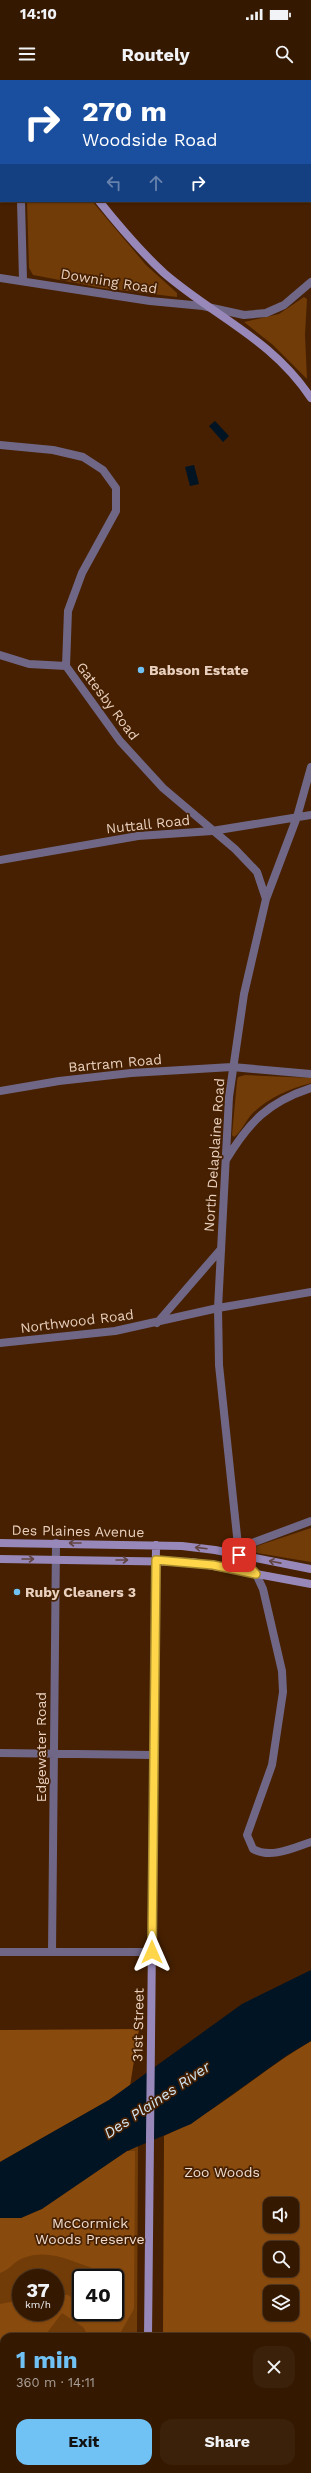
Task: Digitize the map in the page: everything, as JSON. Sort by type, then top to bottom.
[{"type":"street","points":[[21,202],[23,280]]},
{"type":"street","points":[[100,202],[135,244],[164,273],[264,345],[291,371],[311,398]]},
{"type":"street","name":"Downing Road","points":[[0,278],[23,280],[150,301],[214,309],[244,315],[266,313],[284,306],[311,282]]},
{"type":"street","name":"Gatesby Road","points":[[0,446],[53,450],[83,457],[103,470],[116,488],[116,511],[82,572],[68,611],[66,666],[120,741],[163,788],[212,831]]},
{"type":"street","points":[[0,655],[29,664],[66,666]]},
{"type":"street","name":"North Delaplaine Road","points":[[239,1555],[219,1365],[218,1308],[225,1162],[232,1067],[244,994],[266,899],[297,817],[311,767]]},
{"type":"street","points":[[212,831],[311,815]]},
{"type":"street","name":"Nuttall Road","points":[[0,860],[138,836],[212,831],[235,849],[256,872],[266,899]]},
{"type":"street","name":"Bartram Road","points":[[0,1091],[59,1081],[131,1073],[232,1067],[311,1074]]},
{"type":"street","points":[[225,1162],[247,1129],[263,1111],[287,1096],[311,1088]]},
{"type":"street","points":[[157,1323],[221,1249]]},
{"type":"street","name":"Northwood Road","points":[[0,1342],[115,1332],[218,1308],[311,1292]]},
{"type":"street","points":[[311,1522],[252,1543],[239,1555],[256,1574],[263,1589],[278,1648],[282,1671],[283,1692],[272,1764],[247,1835],[253,1849],[267,1854],[311,1842]]},
{"type":"street","name":"Des Plaines Avenue","points":[[0,1543],[156,1544],[215,1550],[311,1568]]},
{"type":"street","name":"Edgewater Road","points":[[52,1952],[56,1543]]},
{"type":"street","name":"31st Street","points":[[148,2333],[156,1544]]},
{"type":"street","name":"Des Plaines Avenue","points":[[0,1559],[156,1560],[213,1565],[311,1584]]},
{"type":"street","points":[[0,1753],[153,1755]]},
{"type":"street","points":[[0,1952],[152,1952]]},
{"type":"green space","points":[[27,202],[93,202],[146,265],[177,293],[177,297],[102,288],[33,275],[29,268]]},
{"type":"green space","points":[[304,297],[307,299],[305,335],[307,379],[273,345],[244,322],[279,314]]},
{"type":"green space","points":[[245,1075],[311,1078],[311,1083],[287,1091],[271,1099],[251,1115],[234,1137],[232,1135],[237,1081],[238,1077]]},
{"type":"green space","points":[[311,1528],[311,1562],[257,1553],[254,1550],[257,1546]]},
{"type":"green space","points":[[139,2029],[130,2086],[109,2100],[0,2162],[0,2030]]},
{"type":"green space","name":"Zoo Woods","points":[[311,2041],[311,2333],[163,2333],[164,2136],[203,2115]]},
{"type":"green space","name":"McCormick Woods Preserve","points":[[138,2145],[137,2333],[0,2333],[0,2218],[21,2218],[42,2209],[104,2166]]},
{"type":"green space","name":"McCormick Woods Preserve","points":[[127,2151],[135,2151],[134,2309],[120,2333],[87,2333],[83,2327],[74,2321],[124,2321],[124,2269],[95,2269],[61,2257],[52,2255],[33,2255],[17,2261],[7,2270],[0,2273],[0,2218],[21,2218]]},
{"type":"green space","name":"McCormick Woods Preserve","points":[[64,2295],[68,2295],[72,2298],[72,2320],[64,2314]]},
{"type":"green space","name":"McCormick Woods Preserve","points":[[12,2302],[12,2321],[56,2321],[47,2333],[0,2333],[0,2304]]},
{"type":"water","points":[[215,421],[229,436],[223,442],[209,426]]},
{"type":"water","points":[[194,465],[199,484],[190,486],[185,467]]},
{"type":"water","name":"Des Plaines River","points":[[311,1970],[311,2041],[286,2056],[191,2124],[127,2151],[42,2209],[21,2218],[0,2218],[0,2162],[109,2100],[242,2004]]},
{"type":"place","name":"Babson Estate","points":[[141,670]]},
{"type":"place","name":"Ruby Cleaners 3","points":[[17,1592]]},
{"type":"route","points":[[152,1952],[156,1560],[192,1562],[256,1574],[239,1555]]}]
